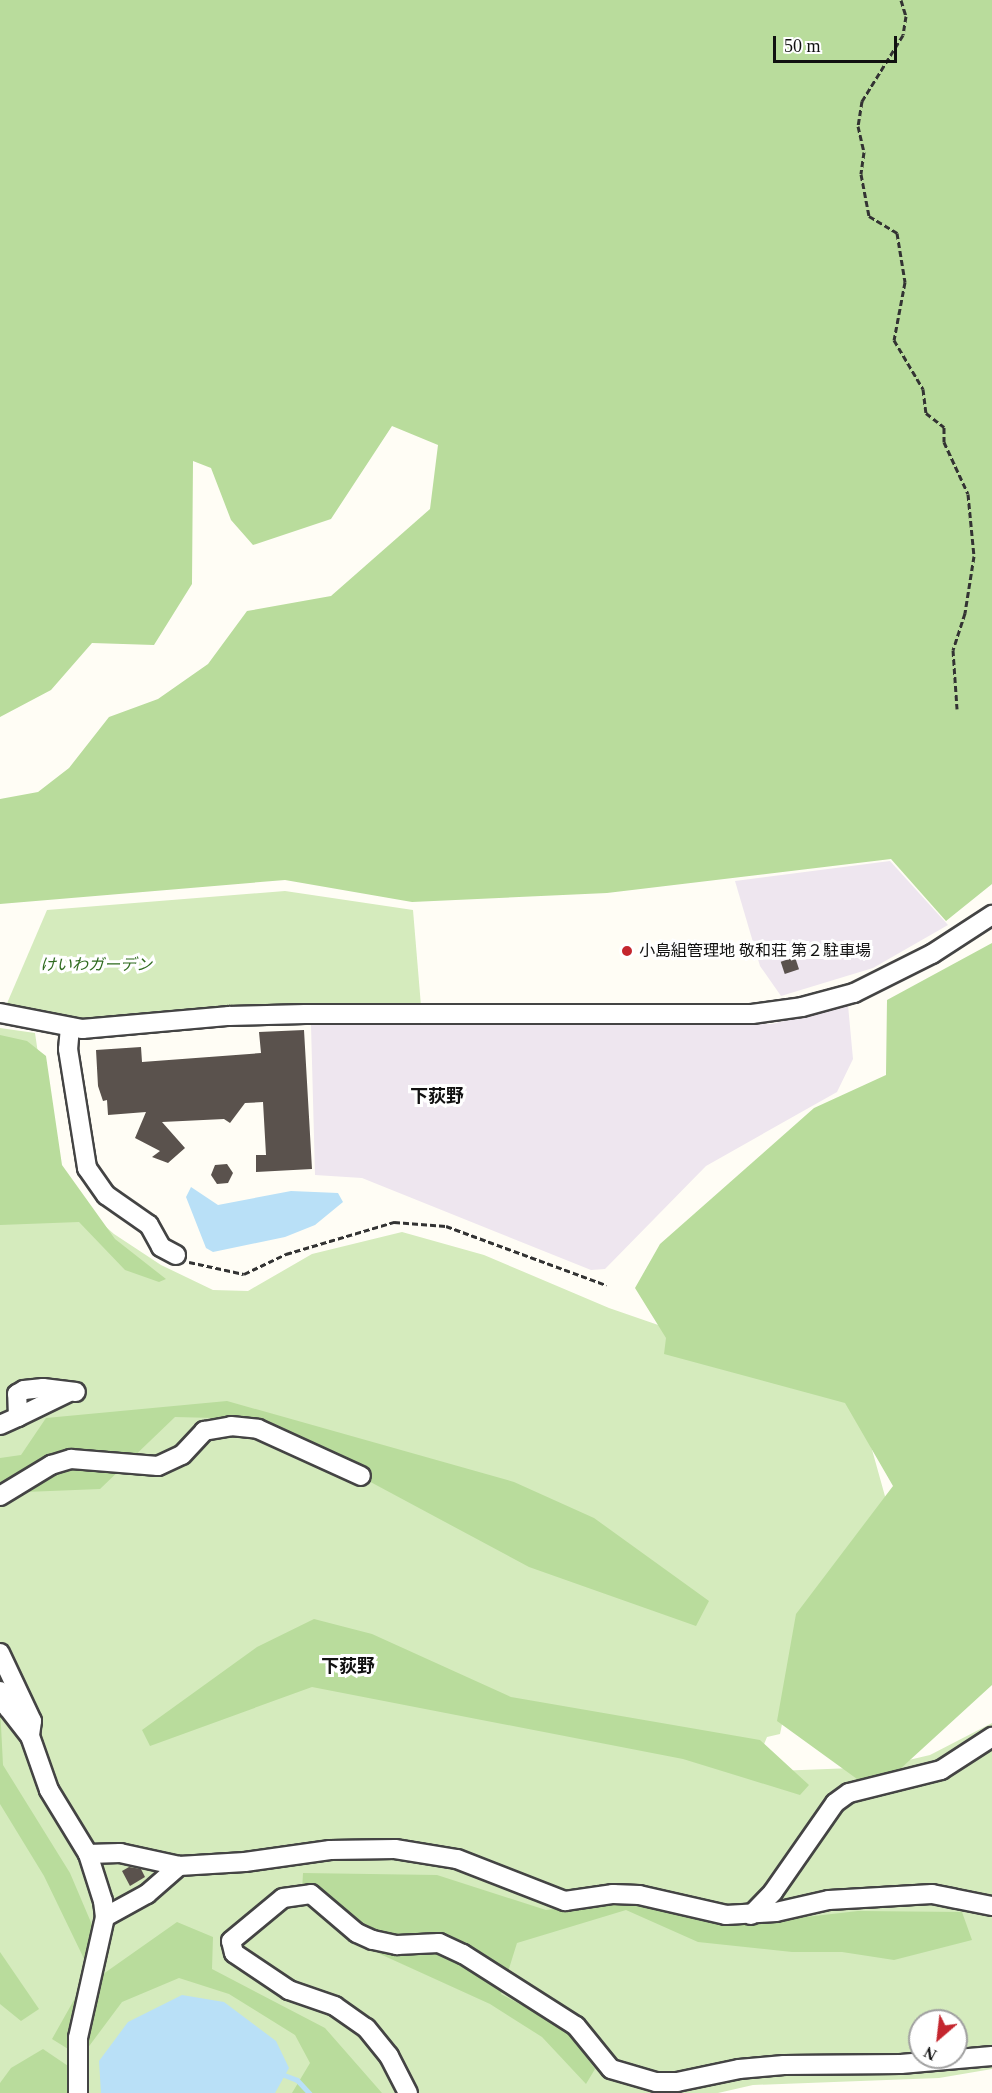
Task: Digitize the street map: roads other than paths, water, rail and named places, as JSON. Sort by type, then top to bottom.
[{"type":"street","points":[[0,1013],[70,1027],[108,1028],[229,1016],[305,1014],[778,1011],[854,993],[932,954],[992,915]]},
{"type":"street","points":[[70,1027],[68,1049],[87,1168],[106,1195],[149,1225],[161,1247],[176,1255]]},
{"type":"street","points":[[0,1425],[18,1417],[17,1394],[24,1390],[43,1388],[71,1393]]},
{"type":"street","points":[[0,1496],[51,1465],[71,1459],[158,1466],[183,1455],[204,1431],[231,1426],[258,1429],[361,1476]]},
{"type":"street","points":[[0,1653],[32,1721],[30,1736]]},
{"type":"street","points":[[0,1690],[8,1708],[30,1736],[49,1790],[88,1854],[105,1917],[78,2038],[78,2093]]},
{"type":"street","points":[[751,1915],[773,1892],[835,1803],[849,1793],[941,1770],[992,1737]]},
{"type":"street","points":[[88,1854],[120,1853],[179,1866],[245,1862],[330,1850],[395,1849],[457,1859],[565,1901],[613,1894],[639,1895],[705,1911],[751,1915],[830,1900],[933,1894],[992,1906]]},
{"type":"street","points":[[105,1917],[147,1894],[179,1866]]},
{"type":"street","points":[[408,2093],[389,2055],[366,2028],[335,2006],[289,1990],[234,1953],[231,1941],[284,1898],[311,1894],[357,1933],[373,1940],[397,1945],[439,1943],[463,1954],[576,2026],[610,2069],[656,2082],[677,2082],[739,2069],[784,2065],[901,2064],[992,2056]]},
{"type":"water","points":[[191,1187],[218,1205],[291,1191],[338,1193],[343,1202],[315,1225],[285,1237],[213,1252],[206,1248],[186,1197]]},
{"type":"water","points":[[182,1995],[224,2002],[276,2041],[289,2068],[275,2093],[101,2093],[99,2061],[128,2022]]},
{"type":"waterway","points":[[279,2073],[297,2080],[309,2093]]},
{"type":"place","name":"小島組管理地 敬和荘 第２駐車場","points":[[627,951]]},
{"type":"district","name":"下荻野","points":[[437,1096]]},
{"type":"district","name":"下荻野","points":[[348,1666]]},
{"type":"park label","name":"けいわガーデン","points":[[96,965]]}]
